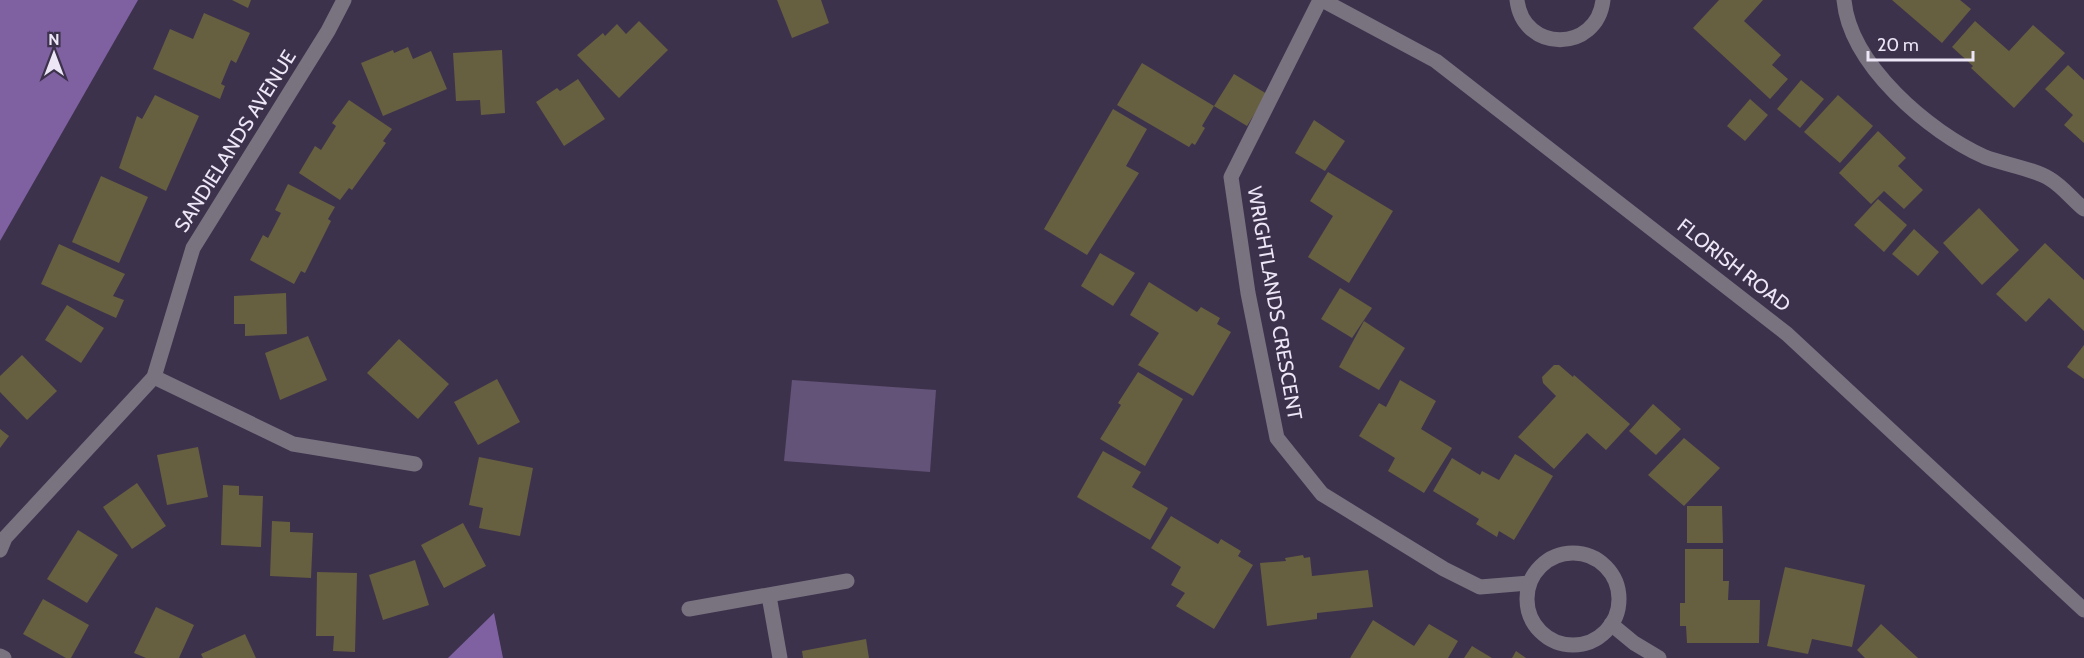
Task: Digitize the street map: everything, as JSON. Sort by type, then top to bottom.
[{"type":"street","name":"SANDIELANDS AVENUE","points":[[0,550],[5,538],[154,377],[193,248],[328,31],[344,0]]},
{"type":"street","name":"WRIGHTLANDS CRESCENT","points":[[1321,0],[1231,177],[1248,293],[1277,438],[1322,494],[1444,569],[1480,587],[1528,584]]},
{"type":"street","name":"FLORISH ROAD","points":[[1321,0],[1436,61],[1787,334],[2084,610]]},
{"type":"street","points":[[1517,0],[1523,20],[1533,32],[1550,40],[1565,40],[1579,36],[1594,24],[1602,10],[1603,0]]},
{"type":"street","points":[[1844,0],[1845,15],[1866,57],[1900,99],[1946,136],[1986,157],[2050,178],[2084,209]]},
{"type":"street","points":[[154,377],[293,444],[415,464]]},
{"type":"street","points":[[1578,552],[1593,556],[1606,566],[1615,579],[1619,594],[1618,610],[1611,624],[1601,635],[1589,642],[1574,645],[1559,643],[1546,637],[1535,626],[1528,613],[1526,598],[1528,584],[1536,570],[1548,560],[1562,553],[1578,552]]},
{"type":"street","points":[[689,609],[847,580]]},
{"type":"street","points":[[769,596],[780,658]]},
{"type":"street","points":[[1611,624],[1634,643],[1659,658]]},
{"type":"shaded area","points":[[0,0],[138,0],[0,241]]},
{"type":"shaded area","points":[[792,380],[936,390],[930,472],[784,461]]},
{"type":"shaded area","points":[[494,613],[503,658],[448,658]]},
{"type":"building","points":[[232,0],[251,0],[248,8]]},
{"type":"building","points":[[777,0],[821,0],[829,23],[792,38]]},
{"type":"building","points":[[1719,0],[1763,0],[1744,21],[1781,55],[1772,65],[1788,79],[1770,99],[1693,28]]},
{"type":"building","points":[[1892,0],[1960,0],[1971,9],[1942,43]]},
{"type":"building","points":[[204,13],[250,33],[236,63],[231,60],[221,84],[225,86],[220,99],[153,69],[170,29],[193,39]]},
{"type":"building","points":[[639,21],[668,50],[619,98],[577,55],[603,33],[605,36],[617,24],[626,34]]},
{"type":"building","points":[[1975,21],[2009,51],[2033,25],[2065,53],[2014,108],[1952,47]]},
{"type":"building","points":[[408,47],[413,59],[431,51],[447,89],[383,116],[361,63],[393,50],[394,53]]},
{"type":"building","points":[[502,50],[505,113],[481,115],[480,100],[456,101],[453,53]]},
{"type":"building","points":[[1142,63],[1214,106],[1202,126],[1205,128],[1195,145],[1192,143],[1189,147],[1117,105]]},
{"type":"building","points":[[2068,65],[2084,80],[2084,143],[2064,125],[2073,115],[2045,89]]},
{"type":"building","points":[[1234,74],[1267,94],[1247,126],[1214,106]]},
{"type":"building","points":[[578,79],[605,119],[564,146],[536,102],[557,88],[560,91]]},
{"type":"building","points":[[1801,80],[1824,99],[1800,128],[1777,109]]},
{"type":"building","points":[[155,95],[199,116],[166,191],[119,168],[137,116],[142,119]]},
{"type":"building","points":[[1838,95],[1873,126],[1840,163],[1804,132]]},
{"type":"building","points":[[1750,99],[1768,115],[1745,141],[1727,126]]},
{"type":"building","points":[[349,100],[392,129],[383,141],[386,143],[352,190],[349,188],[340,200],[299,173],[315,146],[321,150],[336,126],[332,123]]},
{"type":"building","points":[[1113,109],[1147,129],[1126,166],[1139,173],[1087,255],[1044,229]]},
{"type":"building","points":[[1314,120],[1345,141],[1325,171],[1295,153]]},
{"type":"building","points":[[1878,131],[1906,158],[1898,166],[1923,190],[1904,209],[1884,191],[1871,204],[1839,173]]},
{"type":"building","points":[[1328,172],[1393,211],[1349,283],[1308,257],[1333,216],[1310,201]]},
{"type":"building","points":[[101,176],[148,197],[119,263],[72,242]]},
{"type":"building","points":[[288,184],[335,207],[328,219],[331,221],[305,273],[301,271],[294,284],[250,260],[263,235],[268,238],[281,213],[275,210]]},
{"type":"building","points":[[1878,199],[1907,225],[1884,252],[1854,225]]},
{"type":"building","points":[[1979,208],[2019,250],[1982,285],[1943,243]]},
{"type":"building","points":[[1914,229],[1939,252],[1918,276],[1892,254]]},
{"type":"building","points":[[2045,243],[2084,280],[2084,331],[2049,298],[2026,322],[1996,294]]},
{"type":"building","points":[[59,244],[125,274],[113,296],[124,300],[116,318],[41,284]]},
{"type":"building","points":[[1100,253],[1135,273],[1113,306],[1081,286]]},
{"type":"building","points":[[1149,282],[1197,312],[1201,307],[1220,318],[1217,324],[1231,332],[1193,396],[1138,365],[1159,333],[1130,315]]},
{"type":"building","points":[[1340,288],[1372,308],[1352,338],[1321,319]]},
{"type":"building","points":[[286,293],[287,334],[245,336],[245,324],[234,324],[234,296]]},
{"type":"building","points":[[67,305],[104,328],[81,363],[45,340]]},
{"type":"building","points":[[1364,321],[1405,348],[1379,390],[1339,367]]},
{"type":"building","points":[[308,336],[327,380],[280,400],[265,353]]},
{"type":"building","points":[[399,339],[449,384],[418,419],[367,373]]},
{"type":"building","points":[[2084,345],[2084,379],[2067,367]]},
{"type":"building","points":[[22,355],[57,391],[27,420],[0,392],[0,376]]},
{"type":"building","points":[[1554,365],[1559,365],[1573,377],[1574,375],[1630,424],[1606,450],[1587,433],[1554,469],[1518,437],[1556,396],[1543,383],[1542,377]]},
{"type":"building","points":[[1138,372],[1183,399],[1145,466],[1100,439],[1121,405],[1118,403]]},
{"type":"building","points":[[497,379],[520,422],[478,445],[454,402]]},
{"type":"building","points":[[1400,380],[1436,401],[1421,429],[1452,448],[1424,493],[1388,471],[1395,458],[1359,436],[1379,403],[1386,407]]},
{"type":"building","points":[[1653,404],[1681,429],[1656,455],[1629,431]]},
{"type":"building","points":[[0,429],[9,436],[0,448]]},
{"type":"building","points":[[1684,438],[1720,468],[1684,506],[1648,475]]},
{"type":"building","points":[[198,447],[208,497],[167,505],[157,455]]},
{"type":"building","points":[[1103,451],[1141,472],[1132,487],[1168,508],[1150,540],[1077,497]]},
{"type":"building","points":[[1515,454],[1553,476],[1514,540],[1499,531],[1497,537],[1476,524],[1479,519],[1433,491],[1452,458],[1480,475],[1482,471],[1499,480]]},
{"type":"building","points":[[479,457],[533,468],[520,536],[479,528],[483,508],[469,505]]},
{"type":"building","points":[[137,483],[166,526],[132,549],[103,507]]},
{"type":"building","points":[[223,485],[239,486],[239,495],[263,496],[261,547],[221,545]]},
{"type":"building","points":[[1687,506],[1722,506],[1723,543],[1687,543]]},
{"type":"building","points":[[1171,516],[1218,544],[1221,539],[1241,551],[1238,556],[1253,565],[1214,629],[1176,606],[1185,593],[1171,585],[1181,567],[1151,548]]},
{"type":"building","points":[[272,521],[290,522],[290,532],[313,533],[311,578],[270,576]]},
{"type":"building","points":[[463,523],[486,566],[444,588],[421,545]]},
{"type":"building","points":[[78,530],[118,555],[87,603],[47,579]]},
{"type":"building","points":[[1685,549],[1723,549],[1723,581],[1729,581],[1728,600],[1760,600],[1759,643],[1687,643],[1686,626],[1680,626],[1680,603],[1685,603]]},
{"type":"building","points":[[1303,555],[1304,558],[1310,557],[1312,576],[1368,570],[1373,607],[1317,613],[1317,619],[1267,626],[1260,563],[1286,561],[1285,558]]},
{"type":"building","points":[[415,560],[429,605],[383,620],[369,575]]},
{"type":"building","points":[[1785,567],[1865,585],[1852,647],[1812,639],[1808,654],[1767,646]]},
{"type":"building","points":[[317,572],[357,573],[355,652],[333,651],[334,636],[316,636]]},
{"type":"building","points":[[43,599],[89,625],[71,658],[66,658],[23,634]]},
{"type":"building","points":[[156,607],[194,625],[179,658],[146,658],[134,653]]},
{"type":"building","points":[[1373,620],[1414,646],[1429,624],[1458,641],[1448,658],[1350,658]]},
{"type":"building","points":[[1881,624],[1918,658],[1865,658],[1857,650]]},
{"type":"building","points":[[245,634],[256,658],[203,658],[201,654]]},
{"type":"building","points":[[866,639],[869,658],[803,658],[802,651]]},
{"type":"building","points":[[1472,646],[1492,658],[1464,658]]},
{"type":"building","points":[[1516,651],[1526,658],[1512,658]]}]
